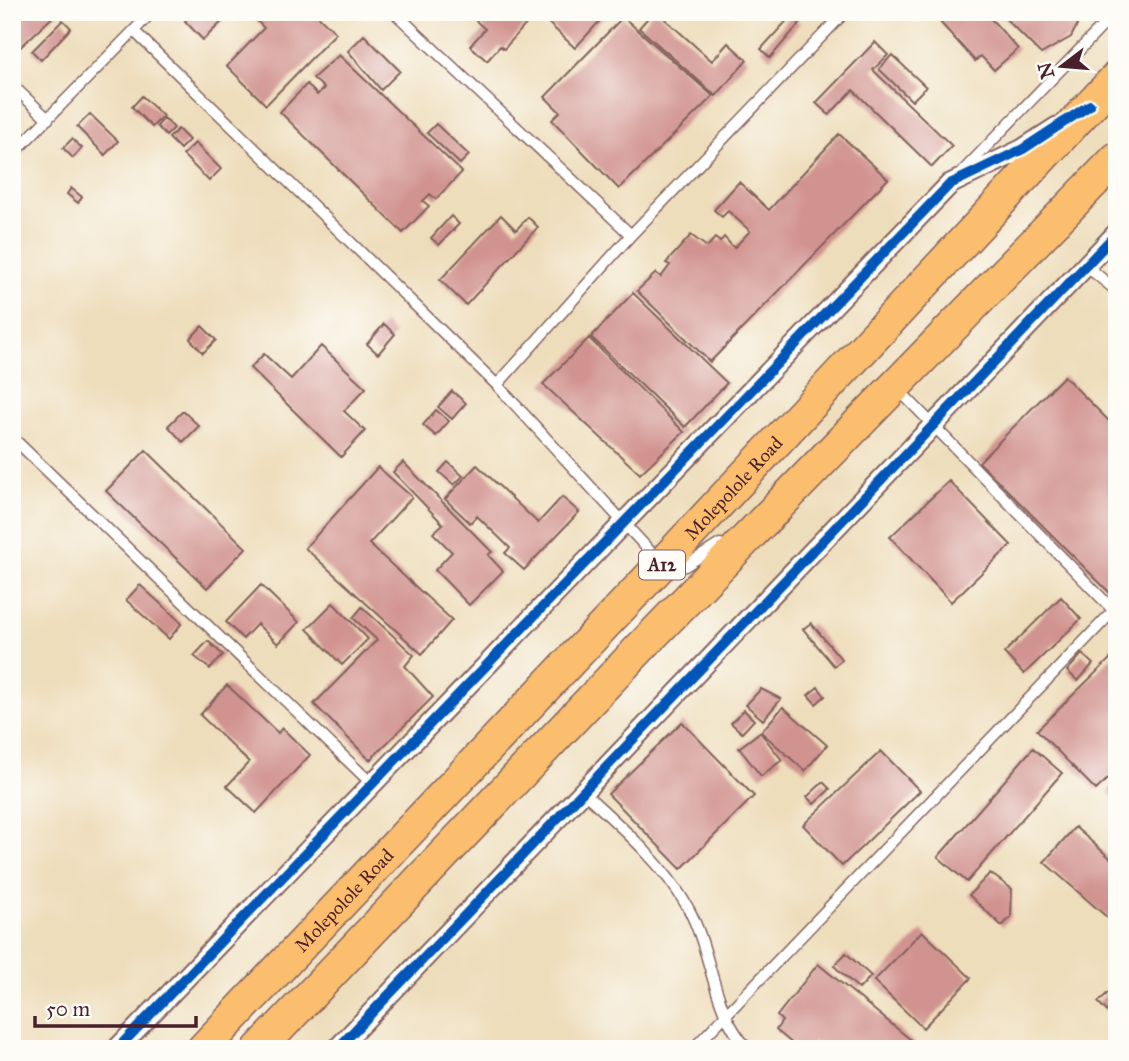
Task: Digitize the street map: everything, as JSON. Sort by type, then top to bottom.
[{"type":"main road","name":"Molepolole Road","points":[[203,1049],[662,564],[1117,77]]},
{"type":"main road","name":"A12","points":[[259,1049],[736,550],[1117,158]]},
{"type":"street","points":[[117,1049],[950,184],[1023,149],[1090,106]]},
{"type":"street","points":[[337,1049],[931,424],[1117,233]]},
{"type":"lane","points":[[12,155],[152,12]]},
{"type":"lane","points":[[394,12],[631,235]]},
{"type":"lane","points":[[497,385],[631,235],[845,12]]},
{"type":"lane","points":[[950,184],[1116,12]]},
{"type":"lane","points":[[134,31],[497,385],[662,564],[670,568],[685,566],[720,544],[736,550]]},
{"type":"lane","points":[[12,85],[48,119]]},
{"type":"lane","points":[[1085,265],[1117,291]]},
{"type":"lane","points":[[693,1049],[1116,610],[895,386]]},
{"type":"lane","points":[[12,437],[372,785]]},
{"type":"lane","points":[[582,791],[644,849],[687,906],[703,944],[725,1017],[748,1049]]},
{"type":"building","points":[[12,12],[58,12],[12,55]]},
{"type":"building","points":[[194,12],[232,12],[203,40],[185,21]]},
{"type":"building","points":[[254,12],[314,12],[336,33],[266,105],[227,66],[264,28],[251,15]]},
{"type":"building","points":[[466,12],[537,12],[504,49],[500,46],[487,61],[470,46],[485,29]]},
{"type":"building","points":[[545,12],[608,12],[575,48],[541,16]]},
{"type":"building","points":[[653,12],[657,12],[712,61],[728,43],[747,60],[716,96],[639,28]]},
{"type":"building","points":[[941,12],[985,12],[1018,49],[994,70],[981,56],[975,61],[940,22],[946,17]]},
{"type":"building","points":[[999,12],[1084,12],[1071,37],[1041,54]]},
{"type":"building","points":[[791,16],[800,23],[770,58],[761,49]]},
{"type":"building","points":[[623,17],[713,96],[619,189],[552,120],[560,112],[545,97]]},
{"type":"building","points":[[63,20],[71,28],[41,60],[32,51]]},
{"type":"building","points":[[364,35],[400,71],[381,90],[348,51]]},
{"type":"building","points":[[875,42],[888,55],[873,70],[952,146],[932,167],[853,90],[829,115],[816,103]]},
{"type":"building","points":[[339,55],[462,172],[436,199],[430,194],[423,201],[429,206],[403,233],[280,112],[307,84],[317,95],[324,88],[313,78]]},
{"type":"building","points":[[892,55],[926,87],[912,101],[879,69]]},
{"type":"building","points":[[142,96],[163,116],[152,127],[132,107]]},
{"type":"building","points":[[90,114],[118,141],[105,155],[77,127]]},
{"type":"building","points":[[164,118],[174,128],[166,136],[157,126]]},
{"type":"building","points":[[436,124],[469,155],[460,164],[427,133]]},
{"type":"building","points":[[178,129],[189,140],[180,149],[169,138]]},
{"type":"building","points":[[839,134],[888,179],[710,362],[637,291],[656,273],[661,277],[670,265],[666,263],[691,235],[707,247],[715,238],[720,242],[724,237],[734,248],[750,231],[728,211],[722,217],[714,210],[739,182],[769,210]]},
{"type":"building","points":[[72,139],[82,148],[73,158],[63,148]]},
{"type":"building","points":[[195,143],[221,169],[209,181],[183,155]]},
{"type":"building","points":[[71,188],[82,197],[78,203],[67,194]]},
{"type":"building","points":[[501,215],[516,230],[528,217],[538,227],[466,305],[440,280]]},
{"type":"building","points":[[451,216],[459,224],[439,245],[431,238]]},
{"type":"building","points":[[633,293],[727,383],[685,427],[591,337]]},
{"type":"building","points":[[384,324],[395,334],[378,354],[367,344]]},
{"type":"building","points":[[202,326],[216,340],[203,353],[190,339]]},
{"type":"building","points":[[589,338],[684,432],[640,474],[543,384]]},
{"type":"building","points":[[321,346],[366,388],[344,411],[365,431],[341,457],[250,368],[264,354],[291,379]]},
{"type":"building","points":[[1064,376],[1117,429],[1117,592],[1113,596],[979,462]]},
{"type":"building","points":[[452,391],[466,403],[452,419],[438,407]]},
{"type":"building","points":[[436,410],[449,421],[436,436],[423,425]]},
{"type":"building","points":[[183,411],[199,426],[183,442],[168,426]]},
{"type":"building","points":[[146,450],[246,548],[207,588],[106,491]]},
{"type":"building","points":[[403,462],[492,552],[488,555],[503,571],[469,605],[435,570],[452,552],[433,533],[443,524],[393,472]]},
{"type":"building","points":[[448,462],[463,476],[454,485],[439,472]]},
{"type":"building","points":[[477,465],[538,523],[562,497],[579,512],[524,570],[505,553],[510,548],[477,516],[470,523],[445,499]]},
{"type":"building","points":[[378,467],[412,497],[369,544],[452,620],[422,654],[305,548]]},
{"type":"building","points":[[949,481],[1011,545],[951,602],[890,537]]},
{"type":"building","points":[[140,585],[182,623],[169,639],[126,600]]},
{"type":"building","points":[[261,585],[299,622],[278,644],[257,624],[243,639],[226,622]]},
{"type":"building","points":[[1061,597],[1081,619],[1024,674],[1004,653]]},
{"type":"building","points":[[333,603],[368,639],[342,665],[307,629]]},
{"type":"building","points":[[362,607],[414,655],[405,666],[433,697],[370,760],[314,704],[377,640],[353,618]]},
{"type":"building","points":[[811,623],[842,660],[834,666],[803,629]]},
{"type":"building","points":[[208,641],[223,655],[210,669],[194,656]]},
{"type":"building","points":[[1117,652],[1117,770],[1096,790],[1037,730]]},
{"type":"building","points":[[1082,654],[1093,664],[1078,681],[1067,671]]},
{"type":"building","points":[[227,685],[278,733],[282,728],[310,755],[256,813],[227,786],[249,762],[200,715]]},
{"type":"building","points":[[818,687],[825,696],[816,704],[808,695]]},
{"type":"building","points":[[761,689],[781,699],[763,720],[746,705]]},
{"type":"building","points":[[783,707],[827,745],[805,771],[761,732]]},
{"type":"building","points":[[744,710],[754,720],[742,733],[731,723]]},
{"type":"building","points":[[682,722],[754,796],[681,869],[608,794]]},
{"type":"building","points":[[760,732],[782,760],[761,776],[739,748]]},
{"type":"building","points":[[1033,748],[1062,773],[967,882],[938,857]]},
{"type":"building","points":[[881,751],[920,791],[842,866],[803,825]]},
{"type":"building","points":[[823,782],[830,789],[814,804],[807,797]]},
{"type":"building","points":[[1113,786],[1117,790],[1114,798],[1108,792]]},
{"type":"building","points":[[1075,827],[1117,864],[1117,926],[1044,862]]},
{"type":"building","points":[[990,873],[1012,889],[1011,917],[1002,926],[969,895]]},
{"type":"building","points":[[922,931],[971,978],[923,1028],[874,981]]},
{"type":"building","points":[[846,953],[871,976],[859,989],[834,966]]},
{"type":"building","points":[[818,964],[922,1049],[821,1049],[812,1042],[799,1049],[776,1030],[782,1021],[777,1016]]},
{"type":"building","points":[[1109,992],[1117,1000],[1117,1022],[1098,1002]]},
{"type":"cycle path","points":[[117,1049],[950,184],[1023,149],[1090,105]]},
{"type":"cycle path","points":[[337,1049],[1117,233]]}]
